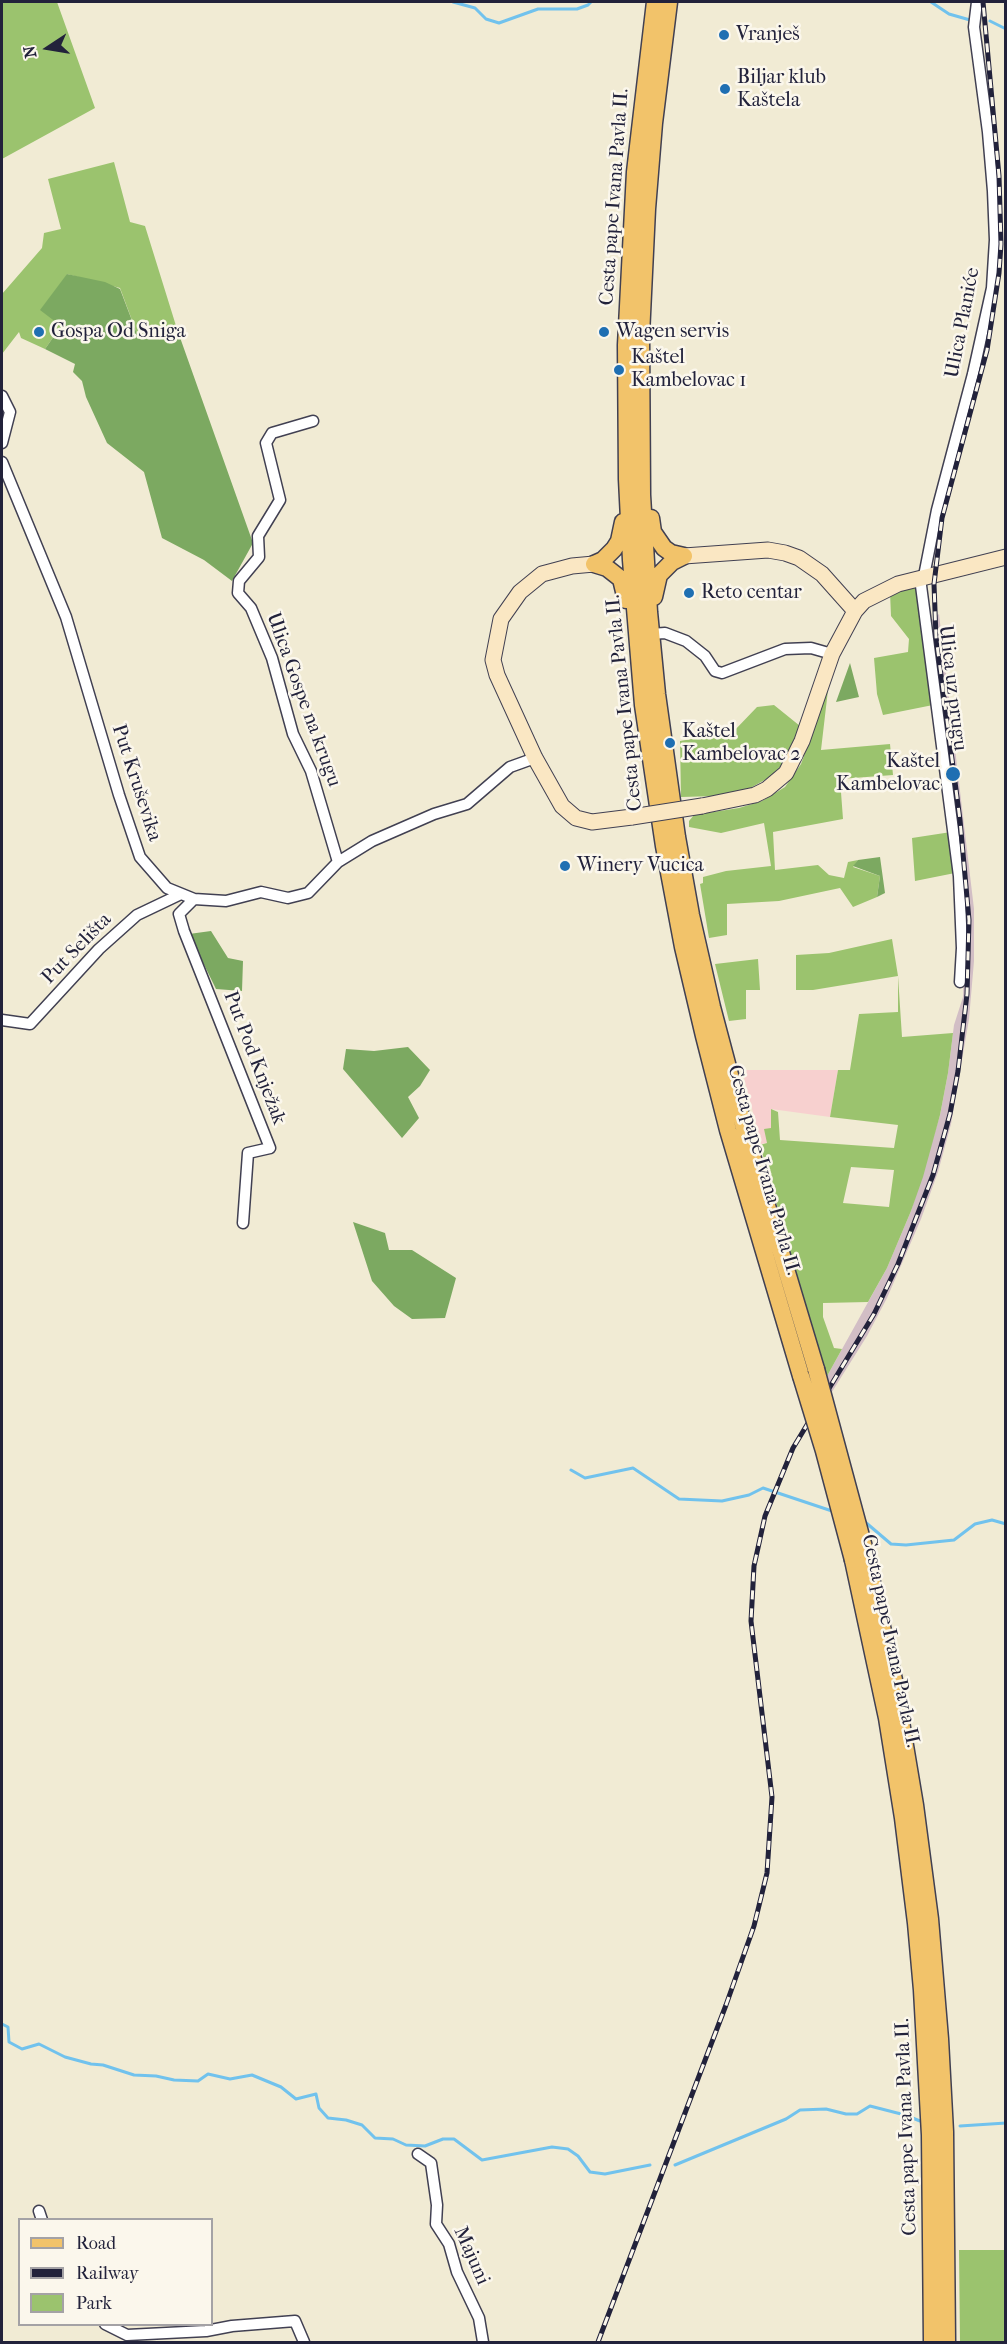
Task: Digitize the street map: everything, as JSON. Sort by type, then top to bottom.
[{"type":"main road","name":"Cesta pape Ivana Pavla II.","points":[[655,2],[634,172],[628,282],[626,401],[635,500],[668,778],[701,960],[730,1081],[894,1680],[915,1805],[930,1919],[940,2039],[945,2132],[947,2343]]},
{"type":"main road","name":"Cesta pape Ivana Pavla II.","points":[[669,2],[654,123],[647,209],[635,500],[636,624],[654,786],[683,947],[729,1130],[808,1372]]},
{"type":"main road","points":[[594,564],[608,556],[619,541],[635,500],[650,511],[653,532],[657,541],[671,553],[684,556]]},
{"type":"main road","points":[[649,612],[659,575],[672,562],[684,556]]},
{"type":"main road","points":[[594,564],[607,568],[621,579],[626,602],[636,624]]},
{"type":"main road","name":"Cesta pape Ivana Pavla II.","points":[[859,1556],[903,1818],[916,1923],[930,2135],[932,2343]]},
{"type":"street","name":"Ulica Planiće","points":[[922,577],[992,288],[995,240],[993,191],[975,23],[976,2]]},
{"type":"street","points":[[2,396],[10,412],[2,443]]},
{"type":"street","name":"Ulica Gospe na krugu","points":[[313,422],[272,433],[266,443],[280,500],[258,536],[259,557],[239,580],[238,593],[251,608],[272,658],[293,734],[311,771],[338,862]]},
{"type":"street","name":"Put Kruševika","points":[[2,462],[66,617],[119,795],[141,857],[167,888],[194,899],[226,901],[261,892],[288,898],[308,893],[338,862],[372,841],[434,814],[467,804],[510,767],[535,758]]},
{"type":"street","points":[[684,556],[768,550],[785,553],[800,558],[816,569],[855,611]]},
{"type":"street","points":[[594,564],[572,566],[542,574],[520,592],[501,619],[493,660],[496,675],[535,758],[561,806],[576,818],[592,822],[702,806],[754,795],[767,789],[786,773],[802,741],[832,654],[855,611],[864,601],[884,589],[922,577],[1005,557]]},
{"type":"street","name":"Ulica uz prugu","points":[[922,577],[959,876],[962,948],[960,982]]},
{"type":"street","points":[[651,634],[665,633],[686,641],[705,656],[715,670],[723,673],[785,649],[811,648],[832,654]]},
{"type":"street","name":"Put Selišta","points":[[2,1020],[30,1024],[99,949],[137,915],[181,894]]},
{"type":"street","name":"Put Pod Knježak","points":[[194,899],[179,914],[184,931],[270,1148],[248,1153],[243,1223]]},
{"type":"street","name":"Majuni","points":[[418,2154],[431,2163],[437,2205],[436,2224],[449,2244],[457,2272],[479,2318],[483,2343]]},
{"type":"street","points":[[107,2326],[126,2335],[206,2331],[232,2326],[295,2321],[303,2343]]},
{"type":"shaded area","points":[[939,614],[974,909],[974,961],[969,1019],[951,1124],[938,1172],[921,1219],[887,1298],[867,1336],[830,1395],[826,1378],[887,1268],[911,1211],[940,1115],[954,1025],[963,997],[964,958],[928,623]]},
{"type":"shaded area","points":[[742,1070],[838,1070],[830,1117],[771,1109],[771,1128],[767,1143],[761,1144]]},
{"type":"green space","points":[[2,2],[57,2],[95,108],[2,159]]},
{"type":"green space","points":[[114,162],[130,222],[145,226],[177,329],[139,339],[120,288],[67,274],[61,326],[45,349],[21,338],[19,332],[2,354],[2,294],[42,248],[44,233],[61,229],[48,179]]},
{"type":"green space","points":[[67,274],[105,282],[120,289],[139,339],[177,329],[253,543],[232,581],[204,560],[162,538],[144,472],[107,443],[86,397],[82,381],[73,372],[75,364],[45,349],[61,326],[40,310]]},
{"type":"green space","points":[[916,584],[933,705],[883,715],[877,694],[874,658],[908,652],[909,639],[891,616],[890,592]]},
{"type":"green space","points":[[850,663],[859,697],[836,702]]},
{"type":"green space","points":[[828,690],[821,750],[890,744],[893,775],[840,779],[843,819],[773,832],[775,870],[818,865],[829,875],[844,878],[848,862],[858,860],[853,867],[880,876],[877,897],[853,907],[840,888],[779,901],[727,904],[727,935],[709,938],[700,884],[703,883],[703,877],[726,871],[771,866],[764,823],[721,833],[689,827],[689,821],[694,815],[739,808],[762,801],[785,787],[801,764]]},
{"type":"green space","points":[[774,705],[800,726],[783,764],[770,777],[745,791],[716,796],[681,797],[680,741],[733,732],[757,707]]},
{"type":"green space","points":[[951,832],[955,873],[915,881],[912,838]]},
{"type":"green space","points":[[880,857],[885,893],[877,897],[880,876],[853,866],[858,860]]},
{"type":"green space","points":[[211,931],[228,958],[243,961],[242,991],[216,989],[189,934]]},
{"type":"green space","points":[[892,939],[898,976],[813,990],[796,990],[796,955],[829,953]]},
{"type":"green space","points":[[758,959],[760,990],[746,990],[746,1019],[729,1021],[715,964]]},
{"type":"green space","points":[[898,976],[902,1037],[953,1033],[940,1115],[911,1211],[887,1268],[868,1302],[823,1303],[823,1317],[834,1348],[842,1349],[826,1378],[760,1145],[767,1143],[764,1129],[771,1128],[771,1109],[778,1112],[780,1140],[894,1148],[898,1125],[830,1117],[838,1070],[850,1070],[859,1014],[898,1012]],"holes":[[[851,1167],[894,1170],[889,1207],[843,1203]]]},
{"type":"green space","points":[[408,1047],[430,1070],[420,1086],[408,1097],[419,1118],[402,1138],[343,1069],[346,1049],[374,1051]]},
{"type":"green space","points":[[353,1222],[385,1233],[389,1250],[412,1250],[456,1278],[445,1318],[412,1319],[394,1306],[372,1281]]},
{"type":"green space","points":[[959,2250],[1005,2250],[1005,2342],[960,2342]]},
{"type":"waterway","points":[[453,2],[475,8],[486,19],[499,23],[538,9],[577,9],[591,2]]},
{"type":"waterway","points":[[931,2],[949,14],[970,20]]},
{"type":"waterway","points":[[990,21],[1006,29]]},
{"type":"waterway","points":[[571,1470],[585,1478],[633,1468],[679,1499],[722,1501],[749,1495],[763,1488],[835,1512]]},
{"type":"waterway","points":[[864,1521],[891,1544],[906,1545],[954,1540],[975,1524],[992,1520],[1006,1524]]},
{"type":"waterway","points":[[2,2024],[8,2027],[9,2042],[22,2049],[39,2044],[65,2057],[103,2065],[134,2075],[198,2081],[208,2074],[230,2079],[252,2075],[281,2087],[296,2099],[316,2094],[319,2108],[328,2118],[362,2125],[375,2138],[393,2139],[406,2145],[425,2146],[443,2139],[454,2139],[482,2160],[552,2147],[568,2149],[578,2156],[590,2172],[605,2174],[650,2165]]},
{"type":"waterway","points":[[675,2165],[786,2119],[800,2110],[826,2109],[857,2114],[870,2106],[920,2121]]},
{"type":"waterway","points":[[960,2126],[1006,2123]]},
{"type":"railway","points":[[598,2342],[726,2005],[754,1926],[767,1873],[772,1797],[751,1621],[754,1566],[765,1516],[793,1448],[874,1314],[898,1264],[933,1175],[950,1114],[958,1071],[967,994],[969,920],[960,820],[936,637],[934,584],[942,518],[987,350],[999,273],[1001,244],[999,176],[983,2]]},
{"type":"place","name":"Vranješ","points":[[724,35]]},
{"type":"place","name":"Biljar klub Kaštela","points":[[725,89]]},
{"type":"place","name":"Gospa Od Sniga","points":[[39,332]]},
{"type":"place","name":"Wagen servis","points":[[604,332]]},
{"type":"place","name":"Kaštel Kambelovac 1","points":[[619,370]]},
{"type":"place","name":"Reto centar","points":[[689,593]]},
{"type":"place","name":"Kaštel Kambelovac 2","points":[[670,743]]},
{"type":"place","name":"Kaštel Kambelovac","points":[[953,774]]},
{"type":"place","name":"Winery Vucica","points":[[565,866]]}]
